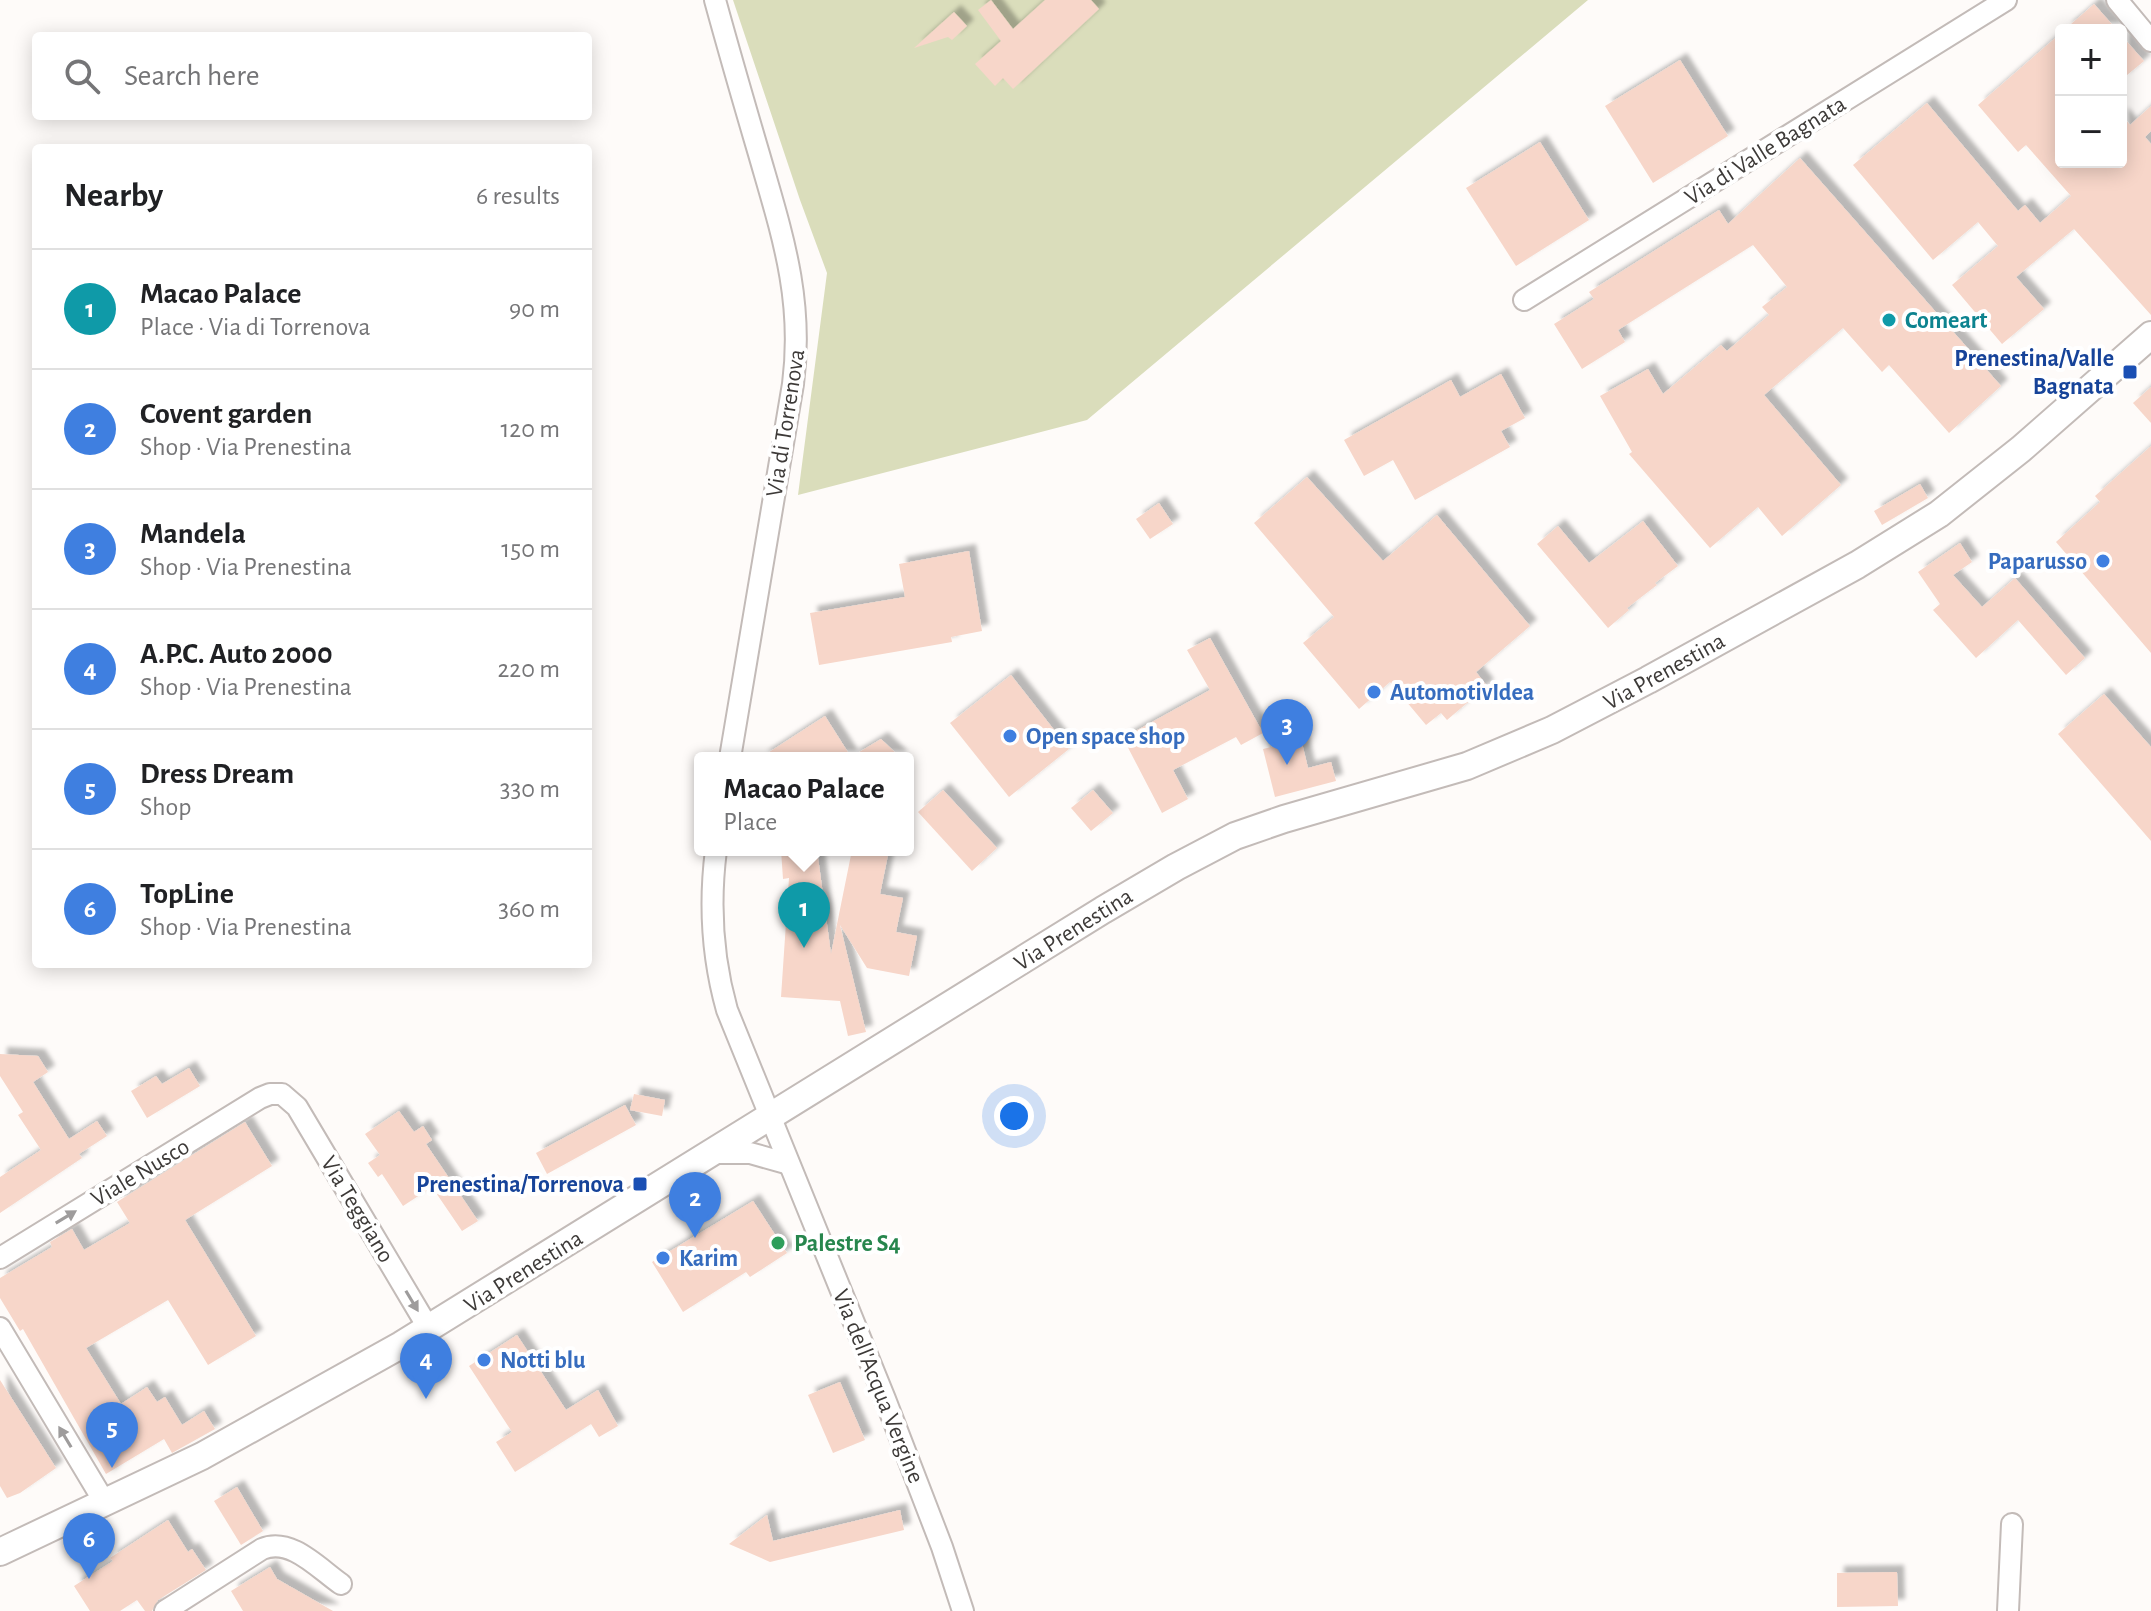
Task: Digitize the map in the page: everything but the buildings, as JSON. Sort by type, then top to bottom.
[{"type":"main road","name":"Via Prenestina","points":[[0,1552],[273,1419],[429,1329],[1103,910],[1211,848],[1268,824],[1455,771],[1508,750],[1640,685],[1857,565],[1951,506],[2151,335]]},
{"type":"street","name":"Via di Torrenova","points":[[715,0],[784,241],[793,283],[798,333],[793,384],[731,752]]},
{"type":"street","name":"Via di Valle Bagnata","points":[[1524,300],[2006,0]]},
{"type":"street","points":[[2117,0],[2151,41]]},
{"type":"street","points":[[716,856],[712,925],[719,980],[727,1010],[771,1118]]},
{"type":"street","name":"Viale Nusco","points":[[0,1258],[260,1098],[282,1094]]},
{"type":"street","name":"Via Teggiano","points":[[282,1094],[297,1107],[429,1329]]},
{"type":"street","name":"Via dell'Acqua Vergine","points":[[771,1118],[908,1458],[963,1611]]},
{"type":"street","points":[[712,1153],[750,1153],[789,1164]]},
{"type":"street","points":[[0,1328],[105,1503]]},
{"type":"street","points":[[2008,1611],[2012,1524]]},
{"type":"street","points":[[165,1611],[262,1549],[277,1544],[291,1549],[341,1584]]},
{"type":"green space","points":[[733,0],[1588,0],[1087,420],[798,495],[827,273]]},
{"type":"place","name":"Comeart","points":[[1889,320]]},
{"type":"place","name":"Prenestina/Valle Bagnata","points":[[2130,372]]},
{"type":"place","name":"Paparusso","points":[[2103,561]]},
{"type":"place","name":"AutomotivIdea","points":[[1374,692]]},
{"type":"place","name":"Open space shop","points":[[1010,736]]},
{"type":"place","name":"Mandela","points":[[1287,765]]},
{"type":"place","name":"Macao Palace","points":[[804,948]]},
{"type":"place","name":"Prenestina/Torrenova","points":[[640,1184]]},
{"type":"place","name":"Covent garden","points":[[695,1238]]},
{"type":"place","name":"Palestre S4","points":[[778,1243]]},
{"type":"place","name":"Karim","points":[[663,1258]]},
{"type":"place","name":"Notti blu","points":[[484,1360]]},
{"type":"place","name":"A.P.C. Auto 2000","points":[[426,1399]]},
{"type":"place","name":"Dress Dream","points":[[112,1468]]},
{"type":"place","name":"TopLine","points":[[89,1579]]}]
